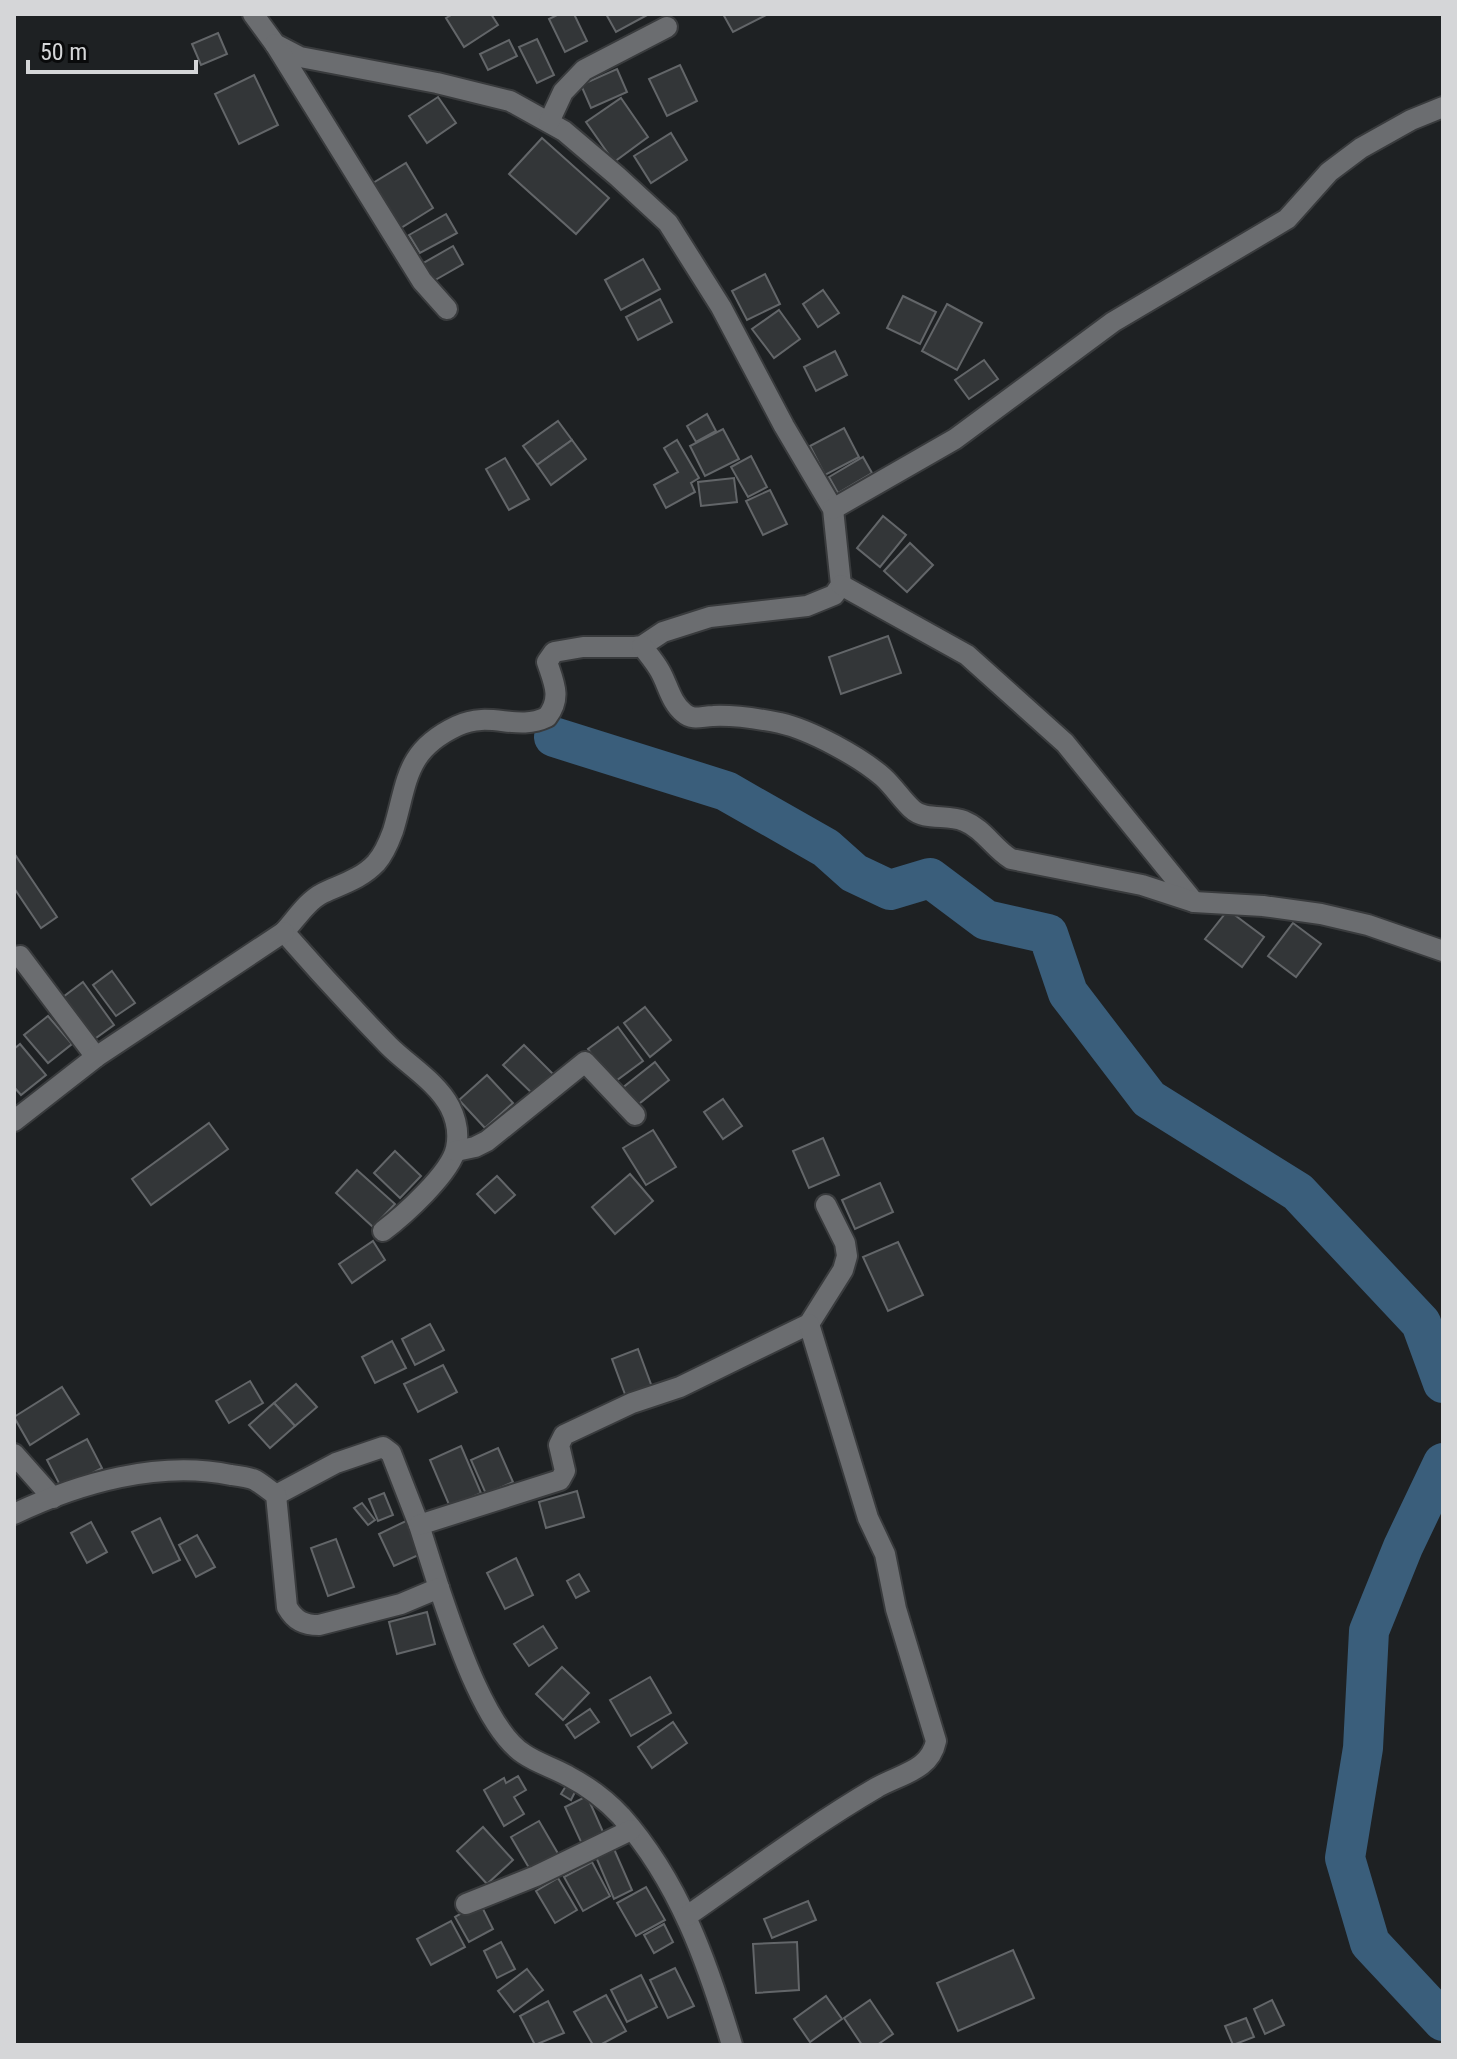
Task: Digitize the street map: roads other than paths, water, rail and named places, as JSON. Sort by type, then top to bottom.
[{"type":"street","points":[[253,14],[275,44],[422,281],[447,309]]},
{"type":"street","points":[[549,122],[563,92],[584,70],[667,27]]},
{"type":"street","points":[[14,1121],[96,1057],[284,932],[311,902],[357,878],[376,863],[387,847],[410,766],[428,744],[458,726],[485,718],[523,724],[547,717],[557,702],[547,662],[554,652],[583,647],[642,646],[663,632],[710,617],[807,606],[834,595],[841,585],[833,509],[784,426],[721,307],[668,223],[564,131],[510,101],[437,83],[300,57],[275,44]]},
{"type":"street","points":[[833,509],[955,439],[1113,322],[1287,219],[1329,172],[1361,148],[1411,120],[1443,107]]},
{"type":"street","points":[[841,585],[967,655],[1000,684],[1065,743],[1194,902]]},
{"type":"street","points":[[642,646],[686,716],[782,724],[822,740],[866,764],[901,794],[912,810],[922,815],[948,816],[980,829],[1011,859],[1142,885],[1194,902],[1263,906],[1321,914],[1368,925],[1443,951]]},
{"type":"street","points":[[284,932],[345,1001],[449,1105],[457,1126],[456,1151],[435,1182],[383,1231]]},
{"type":"street","points":[[14,957],[20,956],[96,1057]]},
{"type":"street","points":[[456,1151],[487,1141],[585,1062],[635,1115]]},
{"type":"street","points":[[419,1525],[560,1480],[565,1471],[559,1445],[564,1435],[632,1403],[680,1387],[809,1324],[843,1270],[847,1256],[845,1243],[826,1205]]},
{"type":"street","points":[[687,1916],[860,1797],[925,1765],[933,1755],[936,1741],[901,1630],[885,1554],[868,1518],[809,1324]]},
{"type":"street","points":[[276,1495],[336,1463],[383,1447],[391,1453],[485,1706],[514,1747],[602,1798],[658,1867],[687,1916],[713,1983],[732,2045]]},
{"type":"street","points":[[14,1454],[53,1498]]},
{"type":"street","points":[[14,1514],[113,1479],[162,1471],[216,1471],[254,1479],[276,1495],[287,1607],[293,1618],[308,1625],[319,1625],[401,1604],[439,1588]]},
{"type":"street","points":[[466,1904],[536,1876],[631,1830]]},
{"type":"waterway","points":[[554,737],[726,791],[826,848],[854,873],[890,890],[930,878],[986,920],[1048,934],[1068,993],[1149,1099],[1298,1192],[1421,1323],[1443,1383]]},
{"type":"waterway","points":[[1443,1463],[1403,1547],[1369,1631],[1363,1748],[1345,1858],[1370,1943],[1443,2021]]}]
